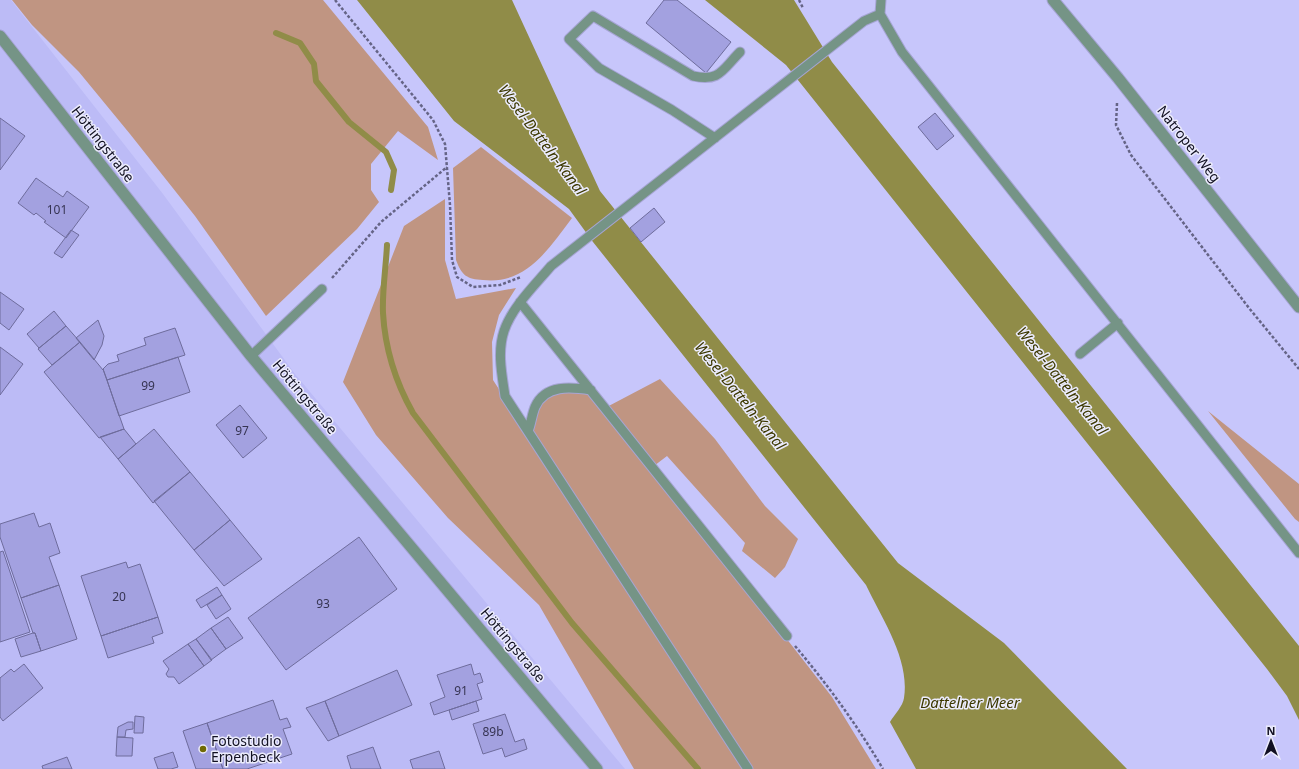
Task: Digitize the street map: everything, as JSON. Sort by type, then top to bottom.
[{"type":"street","name":"Natroper Weg","points":[[1053,0],[1118,78],[1299,307]]},
{"type":"street","name":"Höttingstraße","points":[[0,36],[251,356],[597,769]]},
{"type":"lane","points":[[881,0],[880,14],[902,52],[1299,553]]},
{"type":"lane","points":[[748,769],[505,396],[501,362],[504,331],[520,302],[551,266],[626,209],[864,21],[880,14]]},
{"type":"lane","points":[[715,138],[672,110],[599,68],[569,39],[593,16],[693,76],[706,79],[714,78],[740,52]]},
{"type":"lane","points":[[251,356],[322,289]]},
{"type":"lane","points":[[520,302],[787,636]]},
{"type":"lane","points":[[1080,354],[1118,323]]},
{"type":"lane","points":[[528,432],[535,406],[550,390],[571,387],[591,390]]},
{"type":"path","points":[[335,0],[433,120],[445,144],[450,205],[452,260],[457,277],[473,287],[500,285],[522,277]]},
{"type":"path","points":[[798,0],[803,8]]},
{"type":"path","points":[[1118,78],[1116,125],[1131,155],[1249,308],[1299,368]]},
{"type":"path","points":[[322,289],[381,222],[447,167]]},
{"type":"path","points":[[787,636],[835,694],[866,739],[883,769]]},
{"type":"shaded area","points":[[0,0],[11,0],[163,194],[295,374],[625,769],[0,769]]},
{"type":"shaded area","points":[[12,0],[323,0],[428,127],[438,160],[398,131],[371,164],[371,190],[379,202],[357,229],[266,316],[195,216],[130,134],[79,72],[32,25]]},
{"type":"shaded area","points":[[481,147],[572,218],[555,241],[535,262],[512,277],[499,280],[473,279],[466,276],[460,270],[456,260],[453,168]]},
{"type":"shaded area","points":[[445,199],[445,260],[456,299],[516,288],[499,315],[492,342],[493,380],[744,769],[634,769],[539,605],[448,518],[376,435],[343,382],[404,226]]},
{"type":"shaded area","points":[[660,379],[715,439],[765,506],[798,539],[785,567],[775,578],[742,551],[745,543],[667,456],[650,469],[750,592],[832,697],[876,769],[752,769],[532,430],[537,407],[552,392],[589,392],[603,409]]},
{"type":"shaded area","points":[[1208,411],[1299,484],[1299,522],[1295,519]]},
{"type":"water","points":[[357,0],[512,0],[600,191],[898,563],[1004,643],[1127,769],[916,769],[890,722],[904,698],[905,683],[899,654],[887,625],[866,585],[593,242],[569,209],[454,121]]},
{"type":"water","name":"Wesel-Datteln-Kanal","points":[[705,0],[794,0],[832,62],[1299,646],[1299,720],[1287,696],[1267,669],[786,65]]},
{"type":"building","points":[[664,0],[677,0],[731,42],[706,73],[646,23]]},
{"type":"building","points":[[935,113],[954,136],[937,150],[918,127]]},
{"type":"building","points":[[0,118],[25,136],[0,170]]},
{"type":"building","points":[[36,178],[63,197],[67,191],[89,207],[66,238],[44,222],[46,221],[36,213],[34,215],[18,203]]},
{"type":"building","points":[[654,208],[665,222],[641,242],[630,228]]},
{"type":"building","points":[[71,230],[79,235],[62,258],[54,253]]},
{"type":"building","points":[[0,292],[24,309],[9,330],[0,323]]},
{"type":"building","points":[[54,311],[66,326],[39,348],[27,334]]},
{"type":"building","points":[[98,320],[104,336],[102,345],[94,360],[76,338]]},
{"type":"building","points":[[66,326],[80,342],[52,365],[38,349]]},
{"type":"building","points":[[175,328],[185,355],[107,380],[103,369],[108,364],[119,361],[117,355],[146,345],[144,338]]},
{"type":"building","points":[[80,342],[103,369],[124,429],[99,438],[44,372]]},
{"type":"building","points":[[0,347],[23,364],[0,395]]},
{"type":"building","points":[[178,357],[190,392],[119,416],[107,380]]},
{"type":"building","points":[[240,405],[267,438],[243,458],[216,425]]},
{"type":"building","points":[[124,429],[136,444],[118,459],[100,437]]},
{"type":"building","points":[[154,429],[190,472],[153,503],[118,459]]},
{"type":"building","points":[[190,472],[230,520],[194,550],[154,501]]},
{"type":"building","points":[[34,513],[39,527],[50,523],[60,553],[49,557],[59,585],[21,598],[0,537],[0,524]]},
{"type":"building","points":[[230,520],[262,559],[224,586],[194,550]]},
{"type":"building","points":[[359,537],[397,589],[286,670],[248,618]]},
{"type":"building","points":[[3,551],[30,632],[0,642],[0,552]]},
{"type":"building","points":[[126,562],[128,568],[140,564],[158,617],[101,636],[81,576]]},
{"type":"building","points":[[59,585],[77,639],[41,651],[21,598]]},
{"type":"building","points":[[217,587],[222,595],[201,608],[196,600]]},
{"type":"building","points":[[222,595],[231,609],[216,619],[207,605]]},
{"type":"building","points":[[158,617],[163,633],[152,637],[154,643],[108,658],[101,636]]},
{"type":"building","points":[[228,617],[243,638],[226,649],[211,628]]},
{"type":"building","points":[[211,628],[226,649],[211,660],[196,639]]},
{"type":"building","points":[[35,633],[41,651],[21,657],[15,639]]},
{"type":"building","points":[[196,639],[212,660],[204,666],[188,644]]},
{"type":"building","points":[[188,644],[204,666],[179,684],[174,677],[168,677],[166,674],[169,669],[163,661]]},
{"type":"building","points":[[24,664],[43,688],[3,721],[0,717],[0,678],[11,669],[14,672]]},
{"type":"building","points":[[471,664],[474,675],[480,673],[483,682],[477,684],[482,699],[434,715],[430,703],[445,697],[437,675]]},
{"type":"building","points":[[397,670],[412,705],[339,736],[325,701]]},
{"type":"building","points":[[273,700],[280,720],[287,718],[291,727],[283,729],[292,754],[247,769],[223,769],[207,723]]},
{"type":"building","points":[[325,701],[339,736],[328,741],[306,708]]},
{"type":"building","points":[[476,701],[479,711],[452,720],[449,710]]},
{"type":"building","points":[[505,714],[515,742],[524,739],[527,749],[505,757],[502,748],[483,754],[473,724]]},
{"type":"building","points":[[135,716],[144,717],[143,733],[134,733]]},
{"type":"building","points":[[128,722],[133,722],[133,729],[126,730],[125,737],[117,737],[118,727]]},
{"type":"building","name":"Fotostudio Erpenbeck","points":[[207,723],[223,769],[196,769],[183,731]]},
{"type":"building","points":[[117,737],[133,738],[132,756],[116,756]]},
{"type":"building","points":[[373,747],[381,769],[351,769],[347,756]]},
{"type":"building","points":[[439,751],[445,769],[413,769],[410,760]]},
{"type":"building","points":[[173,752],[178,767],[171,769],[158,769],[154,758]]},
{"type":"building","points":[[67,757],[72,769],[43,769],[42,766]]},
{"type":"waterway","points":[[276,33],[300,43],[314,64],[316,81],[349,122],[386,152],[394,170],[391,190]]},
{"type":"waterway","points":[[387,245],[383,305],[386,339],[392,365],[401,390],[413,413],[572,623],[698,769]]},
{"type":"place","name":"Fotostudio Erpenbeck","points":[[203,749]]},
{"type":"water label","name":"Dattelner Meer","points":[[970,703]]}]
